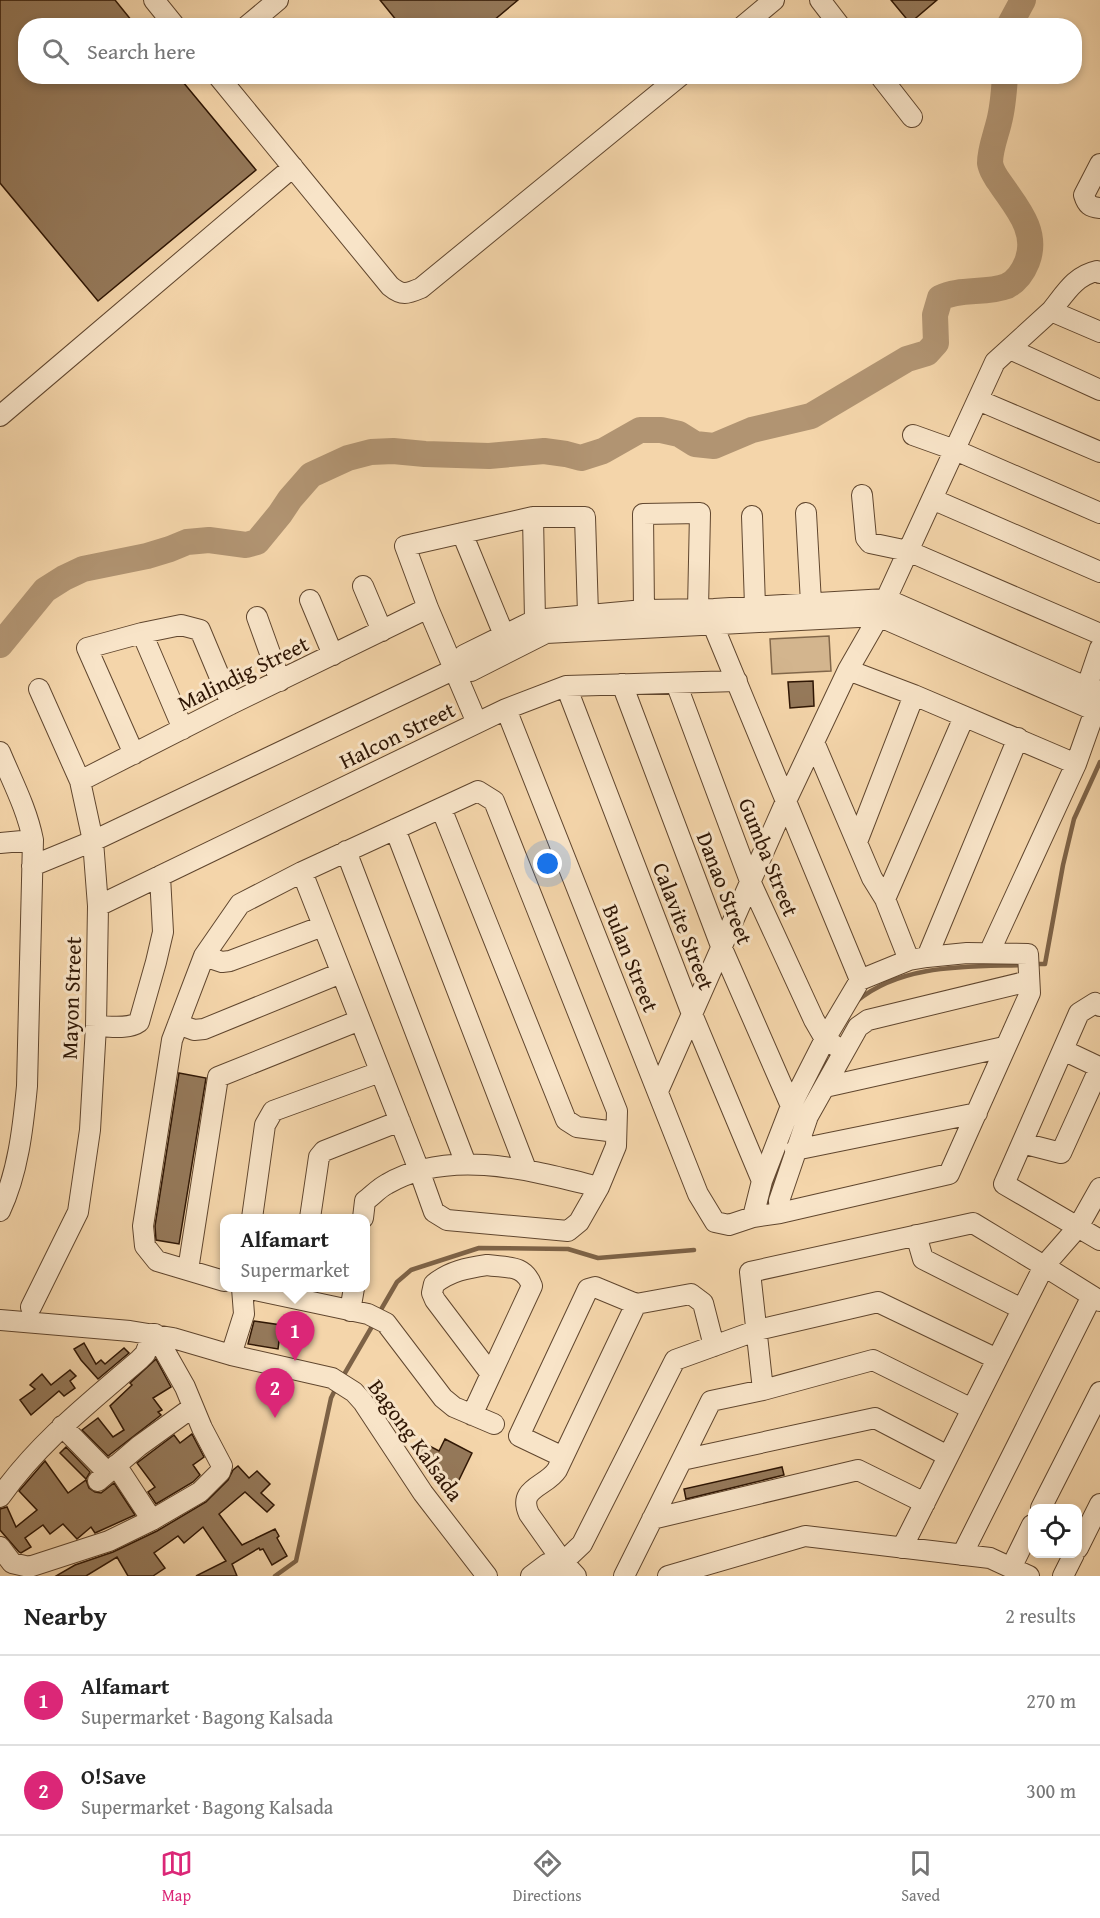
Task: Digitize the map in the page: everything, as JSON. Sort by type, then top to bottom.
[{"type":"street","points":[[154,0],[169,18]]},
{"type":"street","points":[[257,18],[278,0]]},
{"type":"street","points":[[753,18],[774,0]]},
{"type":"street","points":[[820,0],[834,18]]},
{"type":"street","points":[[225,84],[390,285],[398,292],[406,294],[421,288],[670,84]]},
{"type":"street","points":[[886,84],[912,117]]},
{"type":"street","points":[[1100,164],[1084,195],[1091,207],[1100,208]]},
{"type":"street","points":[[0,416],[293,167]]},
{"type":"street","points":[[658,1091],[786,801],[848,670],[882,608],[995,362],[1051,311],[1077,279],[1086,273],[1097,271],[1100,273]]},
{"type":"street","points":[[1051,311],[1100,332]]},
{"type":"street","points":[[1010,349],[1100,390]]},
{"type":"street","points":[[978,400],[1100,452]]},
{"type":"street","points":[[913,435],[955,450],[1100,513]]},
{"type":"street","points":[[862,495],[867,541],[908,551],[1100,634]]},
{"type":"street","points":[[932,499],[1100,572]]},
{"type":"street","points":[[644,610],[643,514],[700,513],[698,609]]},
{"type":"street","points":[[806,513],[811,603]]},
{"type":"street","points":[[752,516],[755,606]]},
{"type":"street","points":[[533,517],[535,620]]},
{"type":"street","points":[[477,723],[428,608],[405,546],[533,517],[585,517],[588,614]]},
{"type":"street","points":[[462,533],[504,635]]},
{"type":"street","points":[[363,586],[382,631]]},
{"type":"street","points":[[310,600],[333,655]]},
{"type":"street","points":[[33,866],[93,841],[455,669],[464,655],[535,620],[644,610],[811,603],[882,608],[1093,698]]},
{"type":"street","name":"Malindig Street","points":[[80,781],[428,608]]},
{"type":"street","points":[[455,669],[471,671],[546,633],[713,624],[882,608]]},
{"type":"street","points":[[257,617],[280,681]]},
{"type":"street","points":[[713,624],[860,980],[834,1045],[825,1087],[808,1116],[795,1150],[779,1201],[780,1213]]},
{"type":"street","points":[[134,754],[87,648],[181,625],[200,630],[231,704]]},
{"type":"street","points":[[142,633],[183,729]]},
{"type":"street","points":[[989,952],[1076,764],[1093,698],[1100,648]]},
{"type":"street","points":[[848,670],[914,695],[1076,764]]},
{"type":"street","name":"Halcon Street","points":[[98,906],[506,709],[566,686],[737,681]]},
{"type":"street","name":"Gumba Street","points":[[676,683],[750,881],[814,1020],[834,1045]]},
{"type":"street","name":"Danao Street","points":[[622,684],[721,946],[791,1106]]},
{"type":"street","name":"Calavite Street","points":[[566,686],[692,1014],[762,1181]]},
{"type":"street","name":"Mayon Street","points":[[32,1307],[78,1212],[90,1130],[96,1026],[98,906],[93,841],[80,781],[39,689]]},
{"type":"street","points":[[857,842],[914,695]]},
{"type":"street","name":"Bulan Street","points":[[506,709],[698,1194],[715,1222],[729,1225],[753,1217]]},
{"type":"street","points":[[885,899],[964,717]]},
{"type":"street","points":[[918,958],[1018,738]]},
{"type":"street","points":[[814,742],[872,878],[918,958]]},
{"type":"street","points":[[0,752],[30,824],[33,840],[26,1095],[12,1178],[0,1211]]},
{"type":"street","points":[[220,1280],[157,1261],[145,1246],[143,1226],[172,1040],[204,956],[240,904],[302,872],[478,791],[494,801],[617,1111],[616,1146],[599,1187],[579,1222],[568,1231],[447,1220],[434,1212],[302,872]]},
{"type":"street","points":[[441,808],[567,1120],[577,1127],[616,1132]]},
{"type":"street","points":[[395,829],[526,1169]]},
{"type":"street","points":[[0,843],[33,840]]},
{"type":"street","points":[[346,852],[466,1164]]},
{"type":"street","points":[[96,1026],[127,1027],[139,1022],[163,932],[160,876]]},
{"type":"street","points":[[204,956],[222,962],[230,961],[323,926]]},
{"type":"street","points":[[860,980],[918,958],[989,952],[1028,954],[1029,970],[1030,993],[949,1174],[780,1213],[753,1217],[762,1181],[791,1106],[834,1045],[868,1020],[1029,970]]},
{"type":"street","points":[[178,1024],[194,1030],[204,1029],[342,973]]},
{"type":"street","points":[[1100,1006],[1095,1003],[1080,1013],[1004,1184],[1100,1240]]},
{"type":"street","points":[[188,1270],[218,1077],[360,1020]]},
{"type":"street","points":[[825,1087],[1004,1047]]},
{"type":"street","points":[[1022,1143],[1061,1153],[1099,1067],[1063,1050]]},
{"type":"street","points":[[253,1214],[265,1125],[273,1111],[380,1072]]},
{"type":"street","points":[[795,1150],[977,1113]]},
{"type":"street","points":[[311,1214],[319,1157],[324,1151],[400,1121]]},
{"type":"street","points":[[363,1214],[365,1201],[386,1184],[419,1170],[466,1164],[526,1169],[599,1187]]},
{"type":"street","points":[[902,1548],[1044,1266],[1078,1227],[1100,1188]]},
{"type":"street","points":[[763,1390],[750,1272],[973,1223],[1096,1299],[962,1555]]},
{"type":"street","points":[[916,1236],[923,1259],[1022,1309]]},
{"type":"street","points":[[472,1414],[491,1374],[532,1287],[529,1278],[522,1270],[487,1265],[465,1268],[445,1275],[434,1284],[432,1293],[435,1300],[491,1374]]},
{"type":"street","points":[[563,1457],[519,1436],[588,1288],[594,1287],[636,1305],[691,1294],[703,1303],[714,1346]]},
{"type":"street","points":[[226,1353],[244,1314],[243,1292]]},
{"type":"street","points":[[355,1292],[359,1313]]},
{"type":"street","points":[[299,1293],[387,1323],[443,1398],[454,1407],[494,1425]]},
{"type":"street","points":[[564,1571],[582,1544],[675,1360],[758,1330],[878,1302],[997,1359]]},
{"type":"street","points":[[564,1571],[525,1506],[526,1498],[532,1490],[554,1475],[636,1305]]},
{"type":"street","name":"Bagong Kalsada","points":[[0,1320],[154,1334],[340,1382],[363,1402],[423,1493],[487,1576]]},
{"type":"street","points":[[0,1547],[12,1563],[29,1567],[109,1541],[152,1520],[200,1492],[222,1470],[185,1387],[154,1334]]},
{"type":"street","points":[[0,1497],[15,1476],[62,1426],[145,1354],[154,1334]]},
{"type":"street","points":[[624,1576],[711,1401],[763,1390],[873,1360],[972,1409]]},
{"type":"street","points":[[1044,1504],[1100,1392]]},
{"type":"street","points":[[107,1472],[193,1407]]},
{"type":"street","points":[[682,1460],[875,1418],[948,1456]]},
{"type":"street","points":[[62,1426],[152,1520]]},
{"type":"street","points":[[652,1519],[858,1470],[925,1503]]},
{"type":"street","points":[[1082,1538],[1100,1504]]},
{"type":"street","points":[[1011,1568],[1028,1533]]},
{"type":"street","points":[[668,1576],[805,1536],[990,1558],[1029,1576]]},
{"type":"street","points":[[1063,1576],[1072,1558]]},
{"type":"street","points":[[531,1576],[547,1564],[564,1571]]},
{"type":"shaded area","points":[[829,636],[831,671],[772,674],[770,639]]},
{"type":"building","points":[[0,0],[115,0],[130,18],[18,18],[18,84],[185,84],[256,170],[98,301],[0,183]]},
{"type":"building","points":[[380,0],[518,0],[497,18],[395,18]]},
{"type":"building","points":[[891,0],[937,0],[916,18],[906,18]]},
{"type":"building","points":[[813,681],[814,706],[790,708],[788,682]]},
{"type":"building","points":[[179,1073],[206,1078],[179,1244],[156,1240],[155,1226]]},
{"type":"building","points":[[254,1321],[281,1325],[278,1349],[248,1344]]},
{"type":"building","points":[[84,1343],[96,1364],[101,1360],[105,1364],[124,1348],[129,1353],[98,1379],[74,1349]]},
{"type":"building","points":[[156,1359],[171,1387],[153,1398],[162,1410],[158,1412],[161,1415],[108,1456],[82,1430],[98,1418],[113,1437],[124,1430],[110,1406]]},
{"type":"building","points":[[70,1370],[76,1376],[70,1381],[75,1388],[64,1396],[59,1391],[31,1415],[20,1400],[35,1389],[30,1385],[42,1374],[51,1385]]},
{"type":"building","points":[[192,1434],[204,1457],[193,1465],[200,1475],[193,1482],[156,1504],[148,1492],[155,1487],[137,1463],[174,1435],[180,1443]]},
{"type":"building","points":[[445,1439],[472,1453],[457,1484],[429,1470],[434,1462],[414,1453],[420,1441],[439,1451]]},
{"type":"building","points":[[66,1447],[90,1472],[86,1479],[60,1453]]},
{"type":"building","points":[[45,1461],[68,1493],[86,1480],[89,1488],[101,1493],[114,1483],[135,1515],[95,1533],[91,1527],[77,1539],[63,1524],[50,1534],[43,1525],[25,1538],[31,1547],[19,1552],[0,1530],[0,1509],[7,1507],[16,1527],[37,1510],[19,1491]]},
{"type":"building","points":[[238,1466],[249,1478],[257,1471],[270,1484],[261,1493],[274,1505],[267,1512],[245,1492],[219,1514],[242,1545],[275,1529],[279,1536],[277,1538],[287,1556],[272,1565],[263,1549],[259,1548],[232,1564],[237,1576],[196,1576],[226,1561],[203,1527],[184,1543],[178,1536],[154,1553],[165,1568],[153,1576],[128,1576],[117,1557],[86,1576],[56,1576],[75,1565],[113,1552],[157,1531],[206,1502],[228,1480]]},
{"type":"building","points":[[782,1467],[784,1475],[686,1499],[684,1489]]},
{"type":"waterway","points":[[1013,18],[1023,0]]},
{"type":"waterway","points":[[0,645],[45,590],[83,569],[147,556],[187,542],[209,540],[246,545],[257,542],[311,475],[348,458],[371,452],[393,451],[489,456],[544,451],[581,458],[603,451],[640,430],[661,430],[679,434],[695,444],[714,446],[752,430],[811,416],[907,359],[927,353],[936,343],[935,315],[940,298],[956,293],[1007,286],[1014,282],[1027,262],[1030,251],[1028,230],[1019,210],[995,176],[990,163],[1005,84]]},
{"type":"waterway","points":[[1033,964],[1045,964],[1074,819],[1100,762]]},
{"type":"waterway","points":[[857,1001],[875,989],[916,973],[959,967],[1025,965]]},
{"type":"waterway","points":[[767,1207],[786,1145]]},
{"type":"waterway","points":[[379,1313],[397,1282],[411,1270],[479,1248],[568,1249],[598,1258],[694,1250]]},
{"type":"waterway","points":[[342,1378],[374,1323]]},
{"type":"waterway","points":[[275,1576],[296,1561],[331,1398],[336,1388]]},
{"type":"place","name":"Alfamart","points":[[295,1361]]},
{"type":"place","name":"O!Save","points":[[275,1418]]}]
